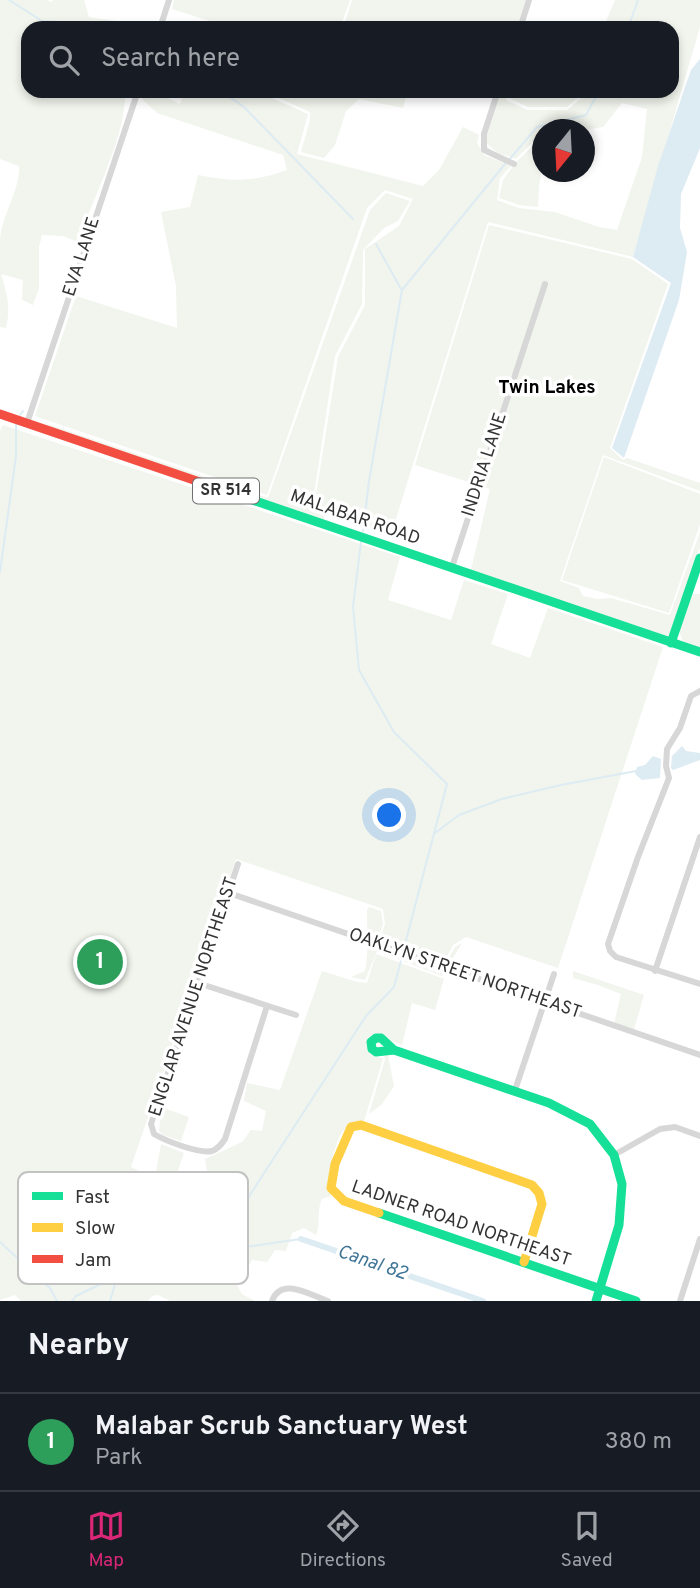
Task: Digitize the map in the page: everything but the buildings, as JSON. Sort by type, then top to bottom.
[{"type":"street","points":[[162,21],[169,0]]},
{"type":"street","points":[[522,21],[529,0]]},
{"type":"street","name":"EVA LANE","points":[[27,423],[136,98]]},
{"type":"street","points":[[496,98],[482,142],[484,150],[514,164]]},
{"type":"street","name":"INDRIA LANE","points":[[452,567],[545,284]]},
{"type":"street","name":"MALABAR ROAD","points":[[0,414],[700,652]]},
{"type":"street","points":[[671,643],[700,558]]},
{"type":"street","points":[[700,691],[691,696],[680,728],[669,743],[669,778],[650,822],[608,944],[616,957],[700,984]]},
{"type":"street","points":[[655,971],[700,837]]},
{"type":"street","name":"ENGLAR AVENUE NORTHEAST","points":[[238,864],[151,1124],[158,1137],[196,1150],[210,1151],[220,1146],[225,1139],[267,1006]]},
{"type":"street","name":"OAKLYN STREET NORTHEAST","points":[[229,893],[700,1055]]},
{"type":"street","points":[[515,1090],[554,974]]},
{"type":"street","points":[[198,983],[296,1015]]},
{"type":"street","points":[[394,1050],[550,1103],[590,1124],[614,1155],[622,1184],[619,1225],[596,1301]]},
{"type":"street","name":"LADNER ROAD NORTHEAST","points":[[524,1262],[541,1204],[541,1196],[535,1186],[362,1125],[351,1127],[345,1136],[330,1185],[335,1196],[599,1289],[636,1301]]},
{"type":"street","points":[[614,1155],[660,1129],[675,1127],[700,1136]]},
{"type":"street","points":[[680,1301],[700,1239]]},
{"type":"street","points":[[272,1301],[281,1288],[289,1287],[328,1301]]},
{"type":"shaded area","points":[[0,0],[84,0],[89,17],[116,21],[21,21],[21,98],[125,98],[113,151],[78,242],[63,236],[42,235],[39,247],[39,288],[33,305],[22,300],[23,280],[1,274],[8,301],[6,328],[0,327],[0,240],[17,184],[19,166],[0,159]]},
{"type":"shaded area","points":[[174,0],[350,0],[342,21],[209,21],[172,9]]},
{"type":"shaded area","points":[[352,0],[526,0],[518,21],[345,21]]},
{"type":"shaded area","points":[[615,0],[700,0],[700,27],[633,257],[488,222],[391,535],[314,507],[338,357],[365,305],[365,249],[399,226],[413,199],[385,190],[367,208],[267,495],[35,416],[76,296],[177,328],[176,286],[161,212],[190,207],[198,175],[243,180],[287,170],[283,155],[157,113],[142,98],[167,98],[180,104],[182,98],[272,98],[308,114],[297,154],[423,186],[439,170],[463,127],[479,135],[477,143],[484,155],[511,166],[500,178],[497,200],[519,208],[555,212],[599,227],[617,230],[642,157],[647,109],[622,103],[603,127],[595,128],[595,119],[532,119],[532,143],[516,159],[498,153],[485,142],[499,98],[506,98],[527,110],[567,110],[582,98],[679,98],[679,21],[606,21]]},
{"type":"shaded area","points":[[700,59],[700,148],[681,194],[680,228],[687,252],[679,300],[624,458],[612,448],[671,283],[633,257],[658,166],[691,70]]},
{"type":"shaded area","points":[[279,98],[406,98],[403,108],[359,99],[346,111],[335,145],[324,158],[301,152],[310,112]]},
{"type":"shaded area","points":[[509,98],[578,98],[567,107],[528,107]]},
{"type":"shaded area","points":[[482,134],[490,149],[499,156],[516,162],[532,147],[532,182],[540,182],[538,207],[519,205],[499,198],[503,180],[514,165],[491,155],[483,147]]},
{"type":"shaded area","points":[[386,193],[410,201],[398,221],[384,228],[363,250],[362,304],[335,356],[312,507],[313,510],[325,514],[324,521],[60,431],[42,422],[268,498],[370,210]]},
{"type":"shaded area","points":[[489,225],[632,259],[668,284],[610,448],[623,460],[627,458],[700,483],[700,491],[603,455],[560,581],[579,588],[583,596],[611,598],[670,615],[700,532],[700,548],[669,639],[471,570],[490,489],[415,465]]},
{"type":"shaded area","points":[[3,425],[400,557],[388,600],[451,620],[464,580],[508,594],[491,644],[530,658],[548,608],[663,647],[558,968],[466,937],[453,945],[443,964],[380,940],[385,924],[383,909],[236,859],[131,1167],[142,1172],[18,1172],[18,1284],[238,1284],[242,1294],[255,1301],[170,1301],[158,1295],[152,1296],[148,1301],[21,1301],[15,1295],[0,1300],[0,431]]},
{"type":"shaded area","points":[[604,457],[700,494],[700,524],[669,613],[562,580]]},
{"type":"shaded area","points":[[693,594],[700,594],[700,648],[683,641],[679,631]]},
{"type":"shaded area","points":[[682,746],[686,751],[700,753],[700,760],[673,770],[672,756]]},
{"type":"shaded area","points":[[653,756],[661,759],[660,778],[642,780],[635,774],[637,767],[645,765]]},
{"type":"shaded area","points":[[369,907],[381,911],[383,924],[377,941],[445,965],[455,947],[467,940],[462,943],[442,976],[377,951],[365,980],[351,977],[365,971]]},
{"type":"shaded area","points":[[376,954],[444,979],[435,1010],[412,1003],[402,1045],[377,1035],[371,1036],[366,1044],[370,1054],[383,1059],[364,1121],[350,1125],[342,1132],[333,1155],[331,1196],[322,1199],[316,1235],[304,1228],[292,1233],[286,1251],[275,1250],[267,1262],[252,1260],[248,1267],[248,1172],[207,1172],[205,1159],[242,1142],[251,1130],[262,1131],[266,1111],[244,1101],[247,1083],[280,1090],[322,971],[367,983]]},
{"type":"shaded area","points":[[573,971],[644,995],[634,1029],[614,1024],[621,994],[573,978]]},
{"type":"shaded area","points":[[388,1055],[394,1086],[382,1104],[369,1114],[384,1056]]},
{"type":"shaded area","points":[[161,1107],[189,1117],[181,1141],[159,1131]]},
{"type":"shaded area","points":[[161,1144],[184,1153],[177,1172],[156,1172]]},
{"type":"waterway","points":[[9,0],[42,21]]},
{"type":"waterway","points":[[630,21],[638,0]]},
{"type":"waterway","points":[[231,98],[244,107],[353,219]]},
{"type":"waterway","points":[[509,160],[537,127],[586,115],[595,98]]},
{"type":"waterway","points":[[363,531],[402,290],[505,164]]},
{"type":"waterway","points":[[376,244],[401,289]]},
{"type":"waterway","points":[[20,415],[23,411]]},
{"type":"waterway","points":[[0,572],[16,456],[16,424]]},
{"type":"waterway","points":[[361,542],[353,607],[359,670],[394,732],[447,784],[404,948]]},
{"type":"waterway","points":[[435,833],[459,815],[502,799],[636,771]]},
{"type":"waterway","points":[[248,1198],[366,1016],[394,987],[402,957]]},
{"type":"waterway","points":[[248,1247],[301,1239]]},
{"type":"waterway","name":"Canal 82","points":[[301,1239],[483,1301]]},
{"type":"waterway","points":[[0,1242],[18,1259]]},
{"type":"waterway","points":[[46,1284],[57,1301]]},
{"type":"waterway","points":[[72,1301],[76,1296],[101,1284]]},
{"type":"waterway","points":[[110,1301],[115,1284]]},
{"type":"traffic: fast","points":[[226,491],[700,652]]},
{"type":"traffic: fast","points":[[671,643],[700,558]]},
{"type":"traffic: fast","points":[[394,1050],[376,1052],[372,1049],[371,1042],[381,1038],[394,1050],[549,1103],[590,1124],[614,1155],[622,1184],[619,1225],[596,1301]]},
{"type":"traffic: fast","points":[[379,1213],[636,1301]]},
{"type":"traffic: slow","points":[[379,1213],[344,1201],[331,1188],[335,1164],[351,1127],[361,1125],[532,1185],[539,1193],[542,1204],[524,1262]]},
{"type":"traffic: jam","points":[[0,414],[226,491]]},
{"type":"place","name":"Malabar Scrub Sanctuary West","points":[[100,962]]},
{"type":"district","name":"Twin Lakes","points":[[547,388]]}]
